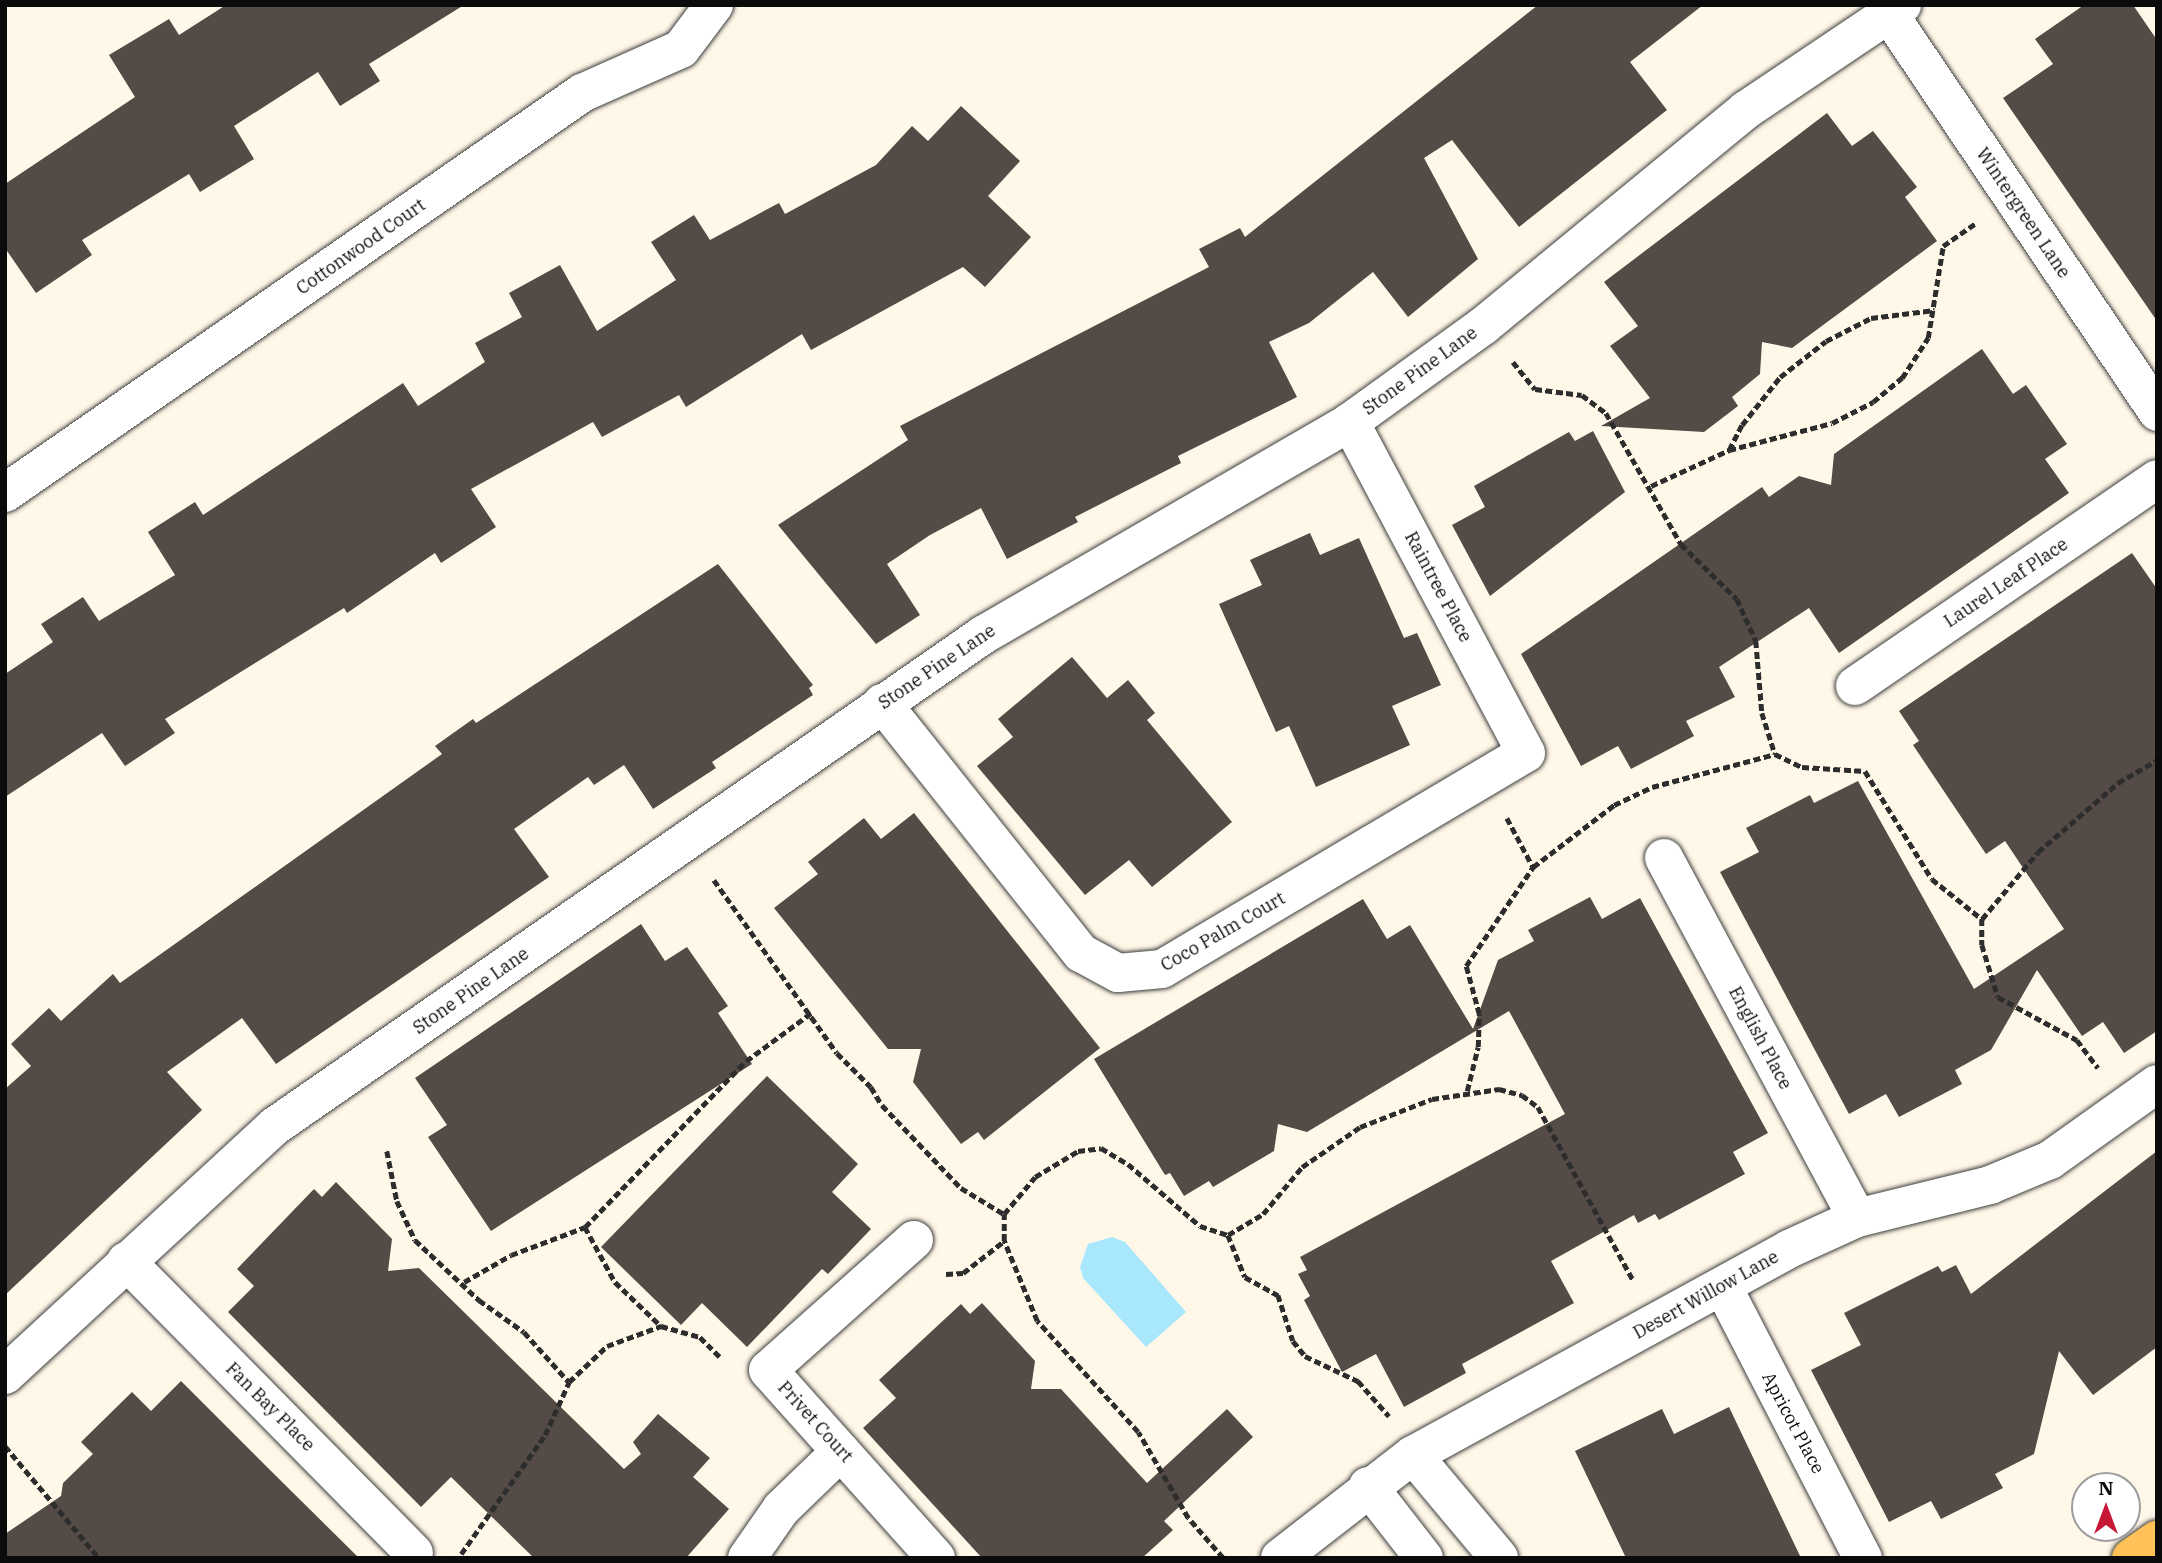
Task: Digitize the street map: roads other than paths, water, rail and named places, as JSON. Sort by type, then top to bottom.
[{"type":"main road","points":[[2131,1558],[2157,1540]]},
{"type":"street","name":"Cottonwood Court","points":[[5,493],[582,93],[681,49],[714,5]]},
{"type":"street","name":"Wintergreen Lane","points":[[1895,10],[2013,199],[2157,412]]},
{"type":"street","name":"Stone Pine Lane","points":[[5,1375],[275,1126],[687,842],[882,703],[990,631],[1350,422],[1483,326],[1746,110],[1895,10]]},
{"type":"street","name":"Raintree Place","points":[[1350,422],[1526,753]]},
{"type":"street","name":"Laurel Leaf Place","points":[[1855,687],[2157,479]]},
{"type":"street","name":"Coco Palm Court","points":[[882,703],[1081,953],[1118,974],[1162,969],[1526,753]]},
{"type":"street","name":"English Place","points":[[1664,858],[1857,1218]]},
{"type":"street","name":"Desert Willow Lane","points":[[1280,1558],[1368,1486],[1413,1455],[1788,1249],[1857,1218],[1990,1185],[2050,1160],[2157,1084]]},
{"type":"street","name":"Privet Court","points":[[914,1241],[768,1370],[936,1558]]},
{"type":"street","name":"Fan Bay Place","points":[[126,1261],[414,1553]]},
{"type":"street","name":"Apricot Place","points":[[1723,1287],[1863,1558]]},
{"type":"street","points":[[747,1558],[781,1509],[841,1451]]},
{"type":"street","points":[[1413,1455],[1499,1558]]},
{"type":"street","points":[[1368,1486],[1424,1558]]},
{"type":"water","points":[[1112,1237],[1125,1242],[1186,1312],[1146,1347],[1083,1278],[1080,1267],[1088,1244]]}]
